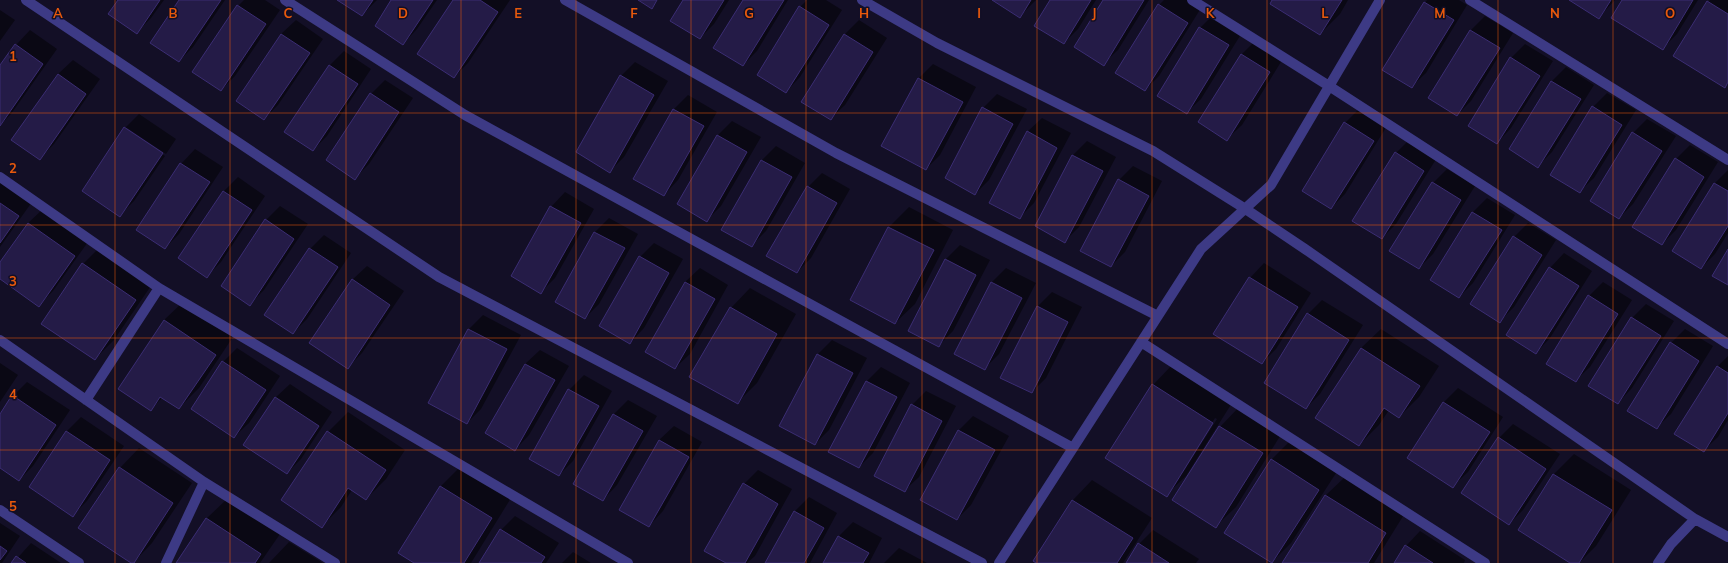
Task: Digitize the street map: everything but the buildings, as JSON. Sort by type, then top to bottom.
[{"type":"lane","points":[[26,0],[439,277],[982,563]]},
{"type":"lane","points":[[285,0],[465,115],[1073,448]]},
{"type":"lane","points":[[565,0],[836,153],[1158,316]]},
{"type":"lane","points":[[862,0],[937,43],[1153,151],[1244,208],[1695,519],[1728,537]]},
{"type":"lane","points":[[1192,0],[1329,86],[1728,344]]},
{"type":"lane","points":[[999,563],[1201,249],[1271,184],[1380,0]]},
{"type":"lane","points":[[1470,0],[1728,160]]},
{"type":"lane","points":[[0,177],[159,288],[628,563]]},
{"type":"lane","points":[[86,400],[159,288]]},
{"type":"lane","points":[[0,340],[204,482],[335,563]]},
{"type":"lane","points":[[1141,342],[1485,563]]},
{"type":"lane","points":[[166,563],[204,482]]},
{"type":"lane","points":[[0,510],[79,563]]},
{"type":"lane","points":[[1658,563],[1671,544],[1695,519]]}]
